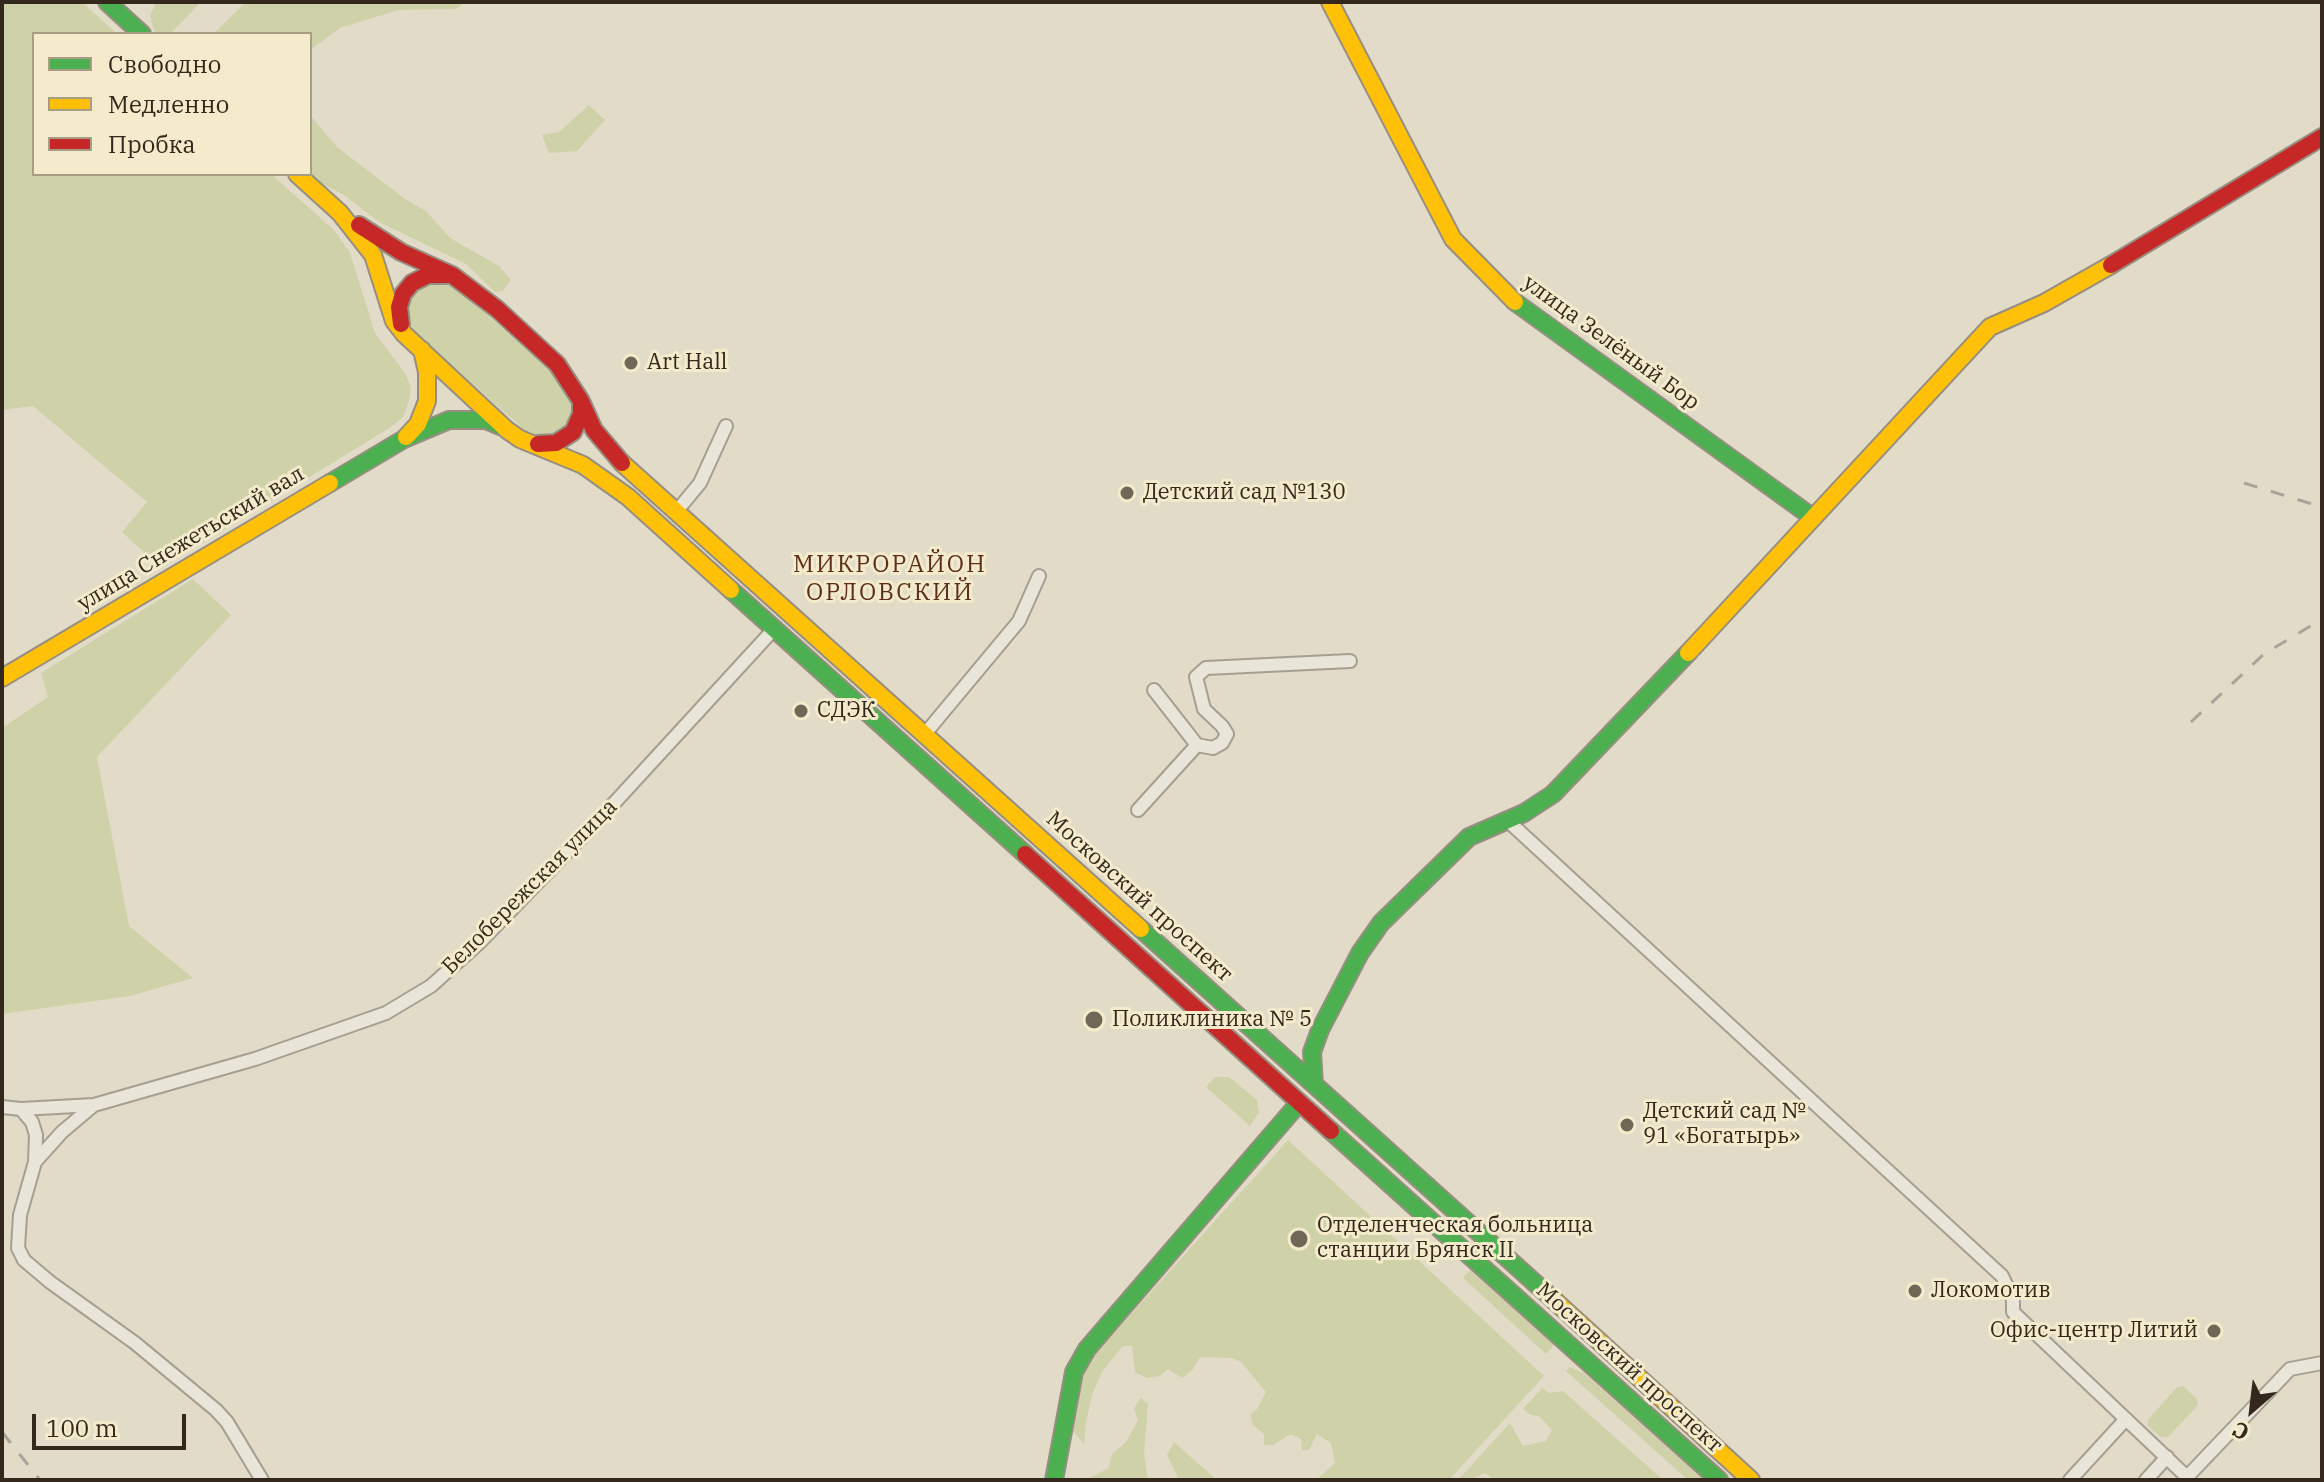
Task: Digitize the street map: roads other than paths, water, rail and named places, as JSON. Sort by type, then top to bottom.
[{"type":"main road","points":[[107,2],[140,32]]},
{"type":"main road","name":"улица Зелёный Бор","points":[[1330,2],[1446,226],[1462,248],[1509,298],[1812,517]]},
{"type":"main road","points":[[1054,1480],[1074,1372],[1087,1349],[1314,1084],[1312,1052],[1320,1030],[1360,953],[1381,923],[1469,837],[1534,807],[1553,794],[1710,630],[1990,327],[2044,303],[2127,256],[2322,137]]},
{"type":"main road","points":[[299,176],[340,213],[373,255],[394,321],[404,334]]},
{"type":"main road","name":"Московский проспект","points":[[340,213],[401,252],[452,275],[497,309],[557,364],[605,444],[676,512],[1751,1480]]},
{"type":"main road","points":[[404,334],[399,307],[403,294],[412,283],[428,275],[452,275]]},
{"type":"main road","name":"Московский проспект","points":[[404,334],[507,430],[606,479],[1719,1480]]},
{"type":"main road","name":"улица Снежетьский вал","points":[[404,439],[418,424],[427,401],[427,372],[422,350]]},
{"type":"main road","points":[[532,444],[556,443],[573,432],[581,414],[581,401]]},
{"type":"main road","name":"улица Снежетьский вал","points":[[2,678],[404,439],[461,418],[486,420],[507,430]]},
{"type":"street","points":[[676,512],[700,483],[726,426]]},
{"type":"street","points":[[924,735],[1019,621],[1039,576]]},
{"type":"street","name":"Белобережская улица","points":[[2,1107],[21,1109],[94,1105],[255,1059],[386,1013],[431,986],[481,941],[587,832],[774,629]]},
{"type":"street","points":[[1154,690],[1197,745],[1213,748],[1222,743],[1227,734],[1204,709],[1196,677],[1206,668],[1350,661]]},
{"type":"street","points":[[1138,810],[1197,745]]},
{"type":"street","points":[[1507,820],[2002,1276],[2013,1299],[2013,1312],[2189,1478],[2290,1369],[2322,1363]]},
{"type":"street","name":"Белобережская улица","points":[[94,1105],[62,1132],[35,1162],[20,1215],[18,1248],[24,1260],[50,1282],[135,1343],[216,1410],[235,1434],[262,1480]]},
{"type":"street","points":[[21,1109],[32,1122],[36,1135],[35,1162]]},
{"type":"street","points":[[2070,1480],[2126,1419]]},
{"type":"street","points":[[2146,1480],[2167,1457]]},
{"type":"railway","points":[[2244,483],[2322,507]]},
{"type":"railway","points":[[2191,722],[2264,654],[2322,619]]},
{"type":"railway","points":[[2,1432],[40,1480]]},
{"type":"place","name":"Art Hall","points":[[631,363]]},
{"type":"place","name":"Детский сад №130","points":[[1127,493]]},
{"type":"place","name":"СДЭК","points":[[801,711]]},
{"type":"place","name":"Поликлиника № 5","points":[[1094,1020]]},
{"type":"place","name":"Детский сад № 91 «Богатырь»","points":[[1627,1125]]},
{"type":"place","name":"Отделенческая больница станции Брянск II","points":[[1299,1239]]},
{"type":"place","name":"Локомотив","points":[[1915,1291]]},
{"type":"place","name":"Офис-центр Литий","points":[[2214,1331]]},
{"type":"district","name":"МИКРОРАЙОН ОРЛОВСКИЙ","points":[[890,579]]}]
